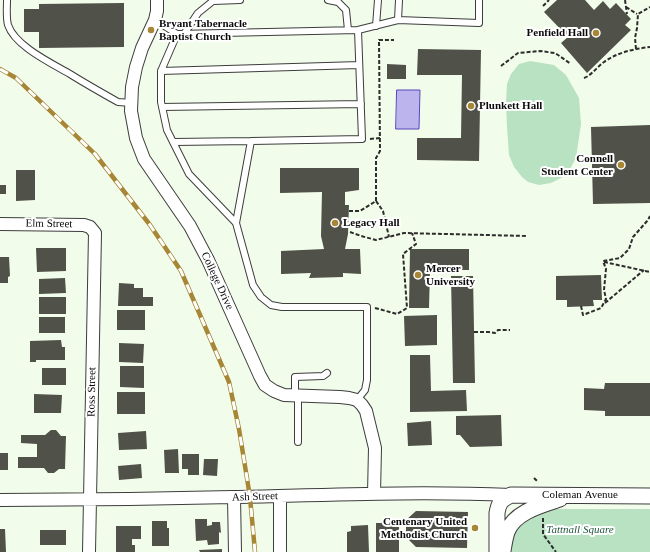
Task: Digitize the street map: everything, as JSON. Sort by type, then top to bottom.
[{"type":"street","name":"College Drive","points":[[157,0],[155,20],[142,48],[132,87],[131,112],[136,138],[144,159],[190,226],[265,385],[284,395],[340,397],[357,400]]},
{"type":"street","name":"Elm Street","points":[[0,224],[84,225],[90,227],[95,233]]},
{"type":"street","name":"Ross Street","points":[[90,552],[95,233]]},
{"type":"street","points":[[357,400],[362,404],[366,411],[374,448],[374,494]]},
{"type":"street","name":"Ash Street","points":[[0,500],[90,500],[374,494],[511,495]]},
{"type":"street","points":[[497,552],[498,507],[502,500],[511,495]]},
{"type":"street","name":"Coleman Avenue","points":[[511,495],[650,496]]},
{"type":"street","points":[[503,552],[507,531],[525,512],[573,495]]},
{"type":"street","points":[[280,496],[280,552]]},
{"type":"street","points":[[234,497],[235,552]]},
{"type":"lane","points":[[7,0],[6,12],[8,25],[20,42],[28,49],[118,102],[132,103]]},
{"type":"lane","points":[[184,34],[198,13],[212,1],[240,0]]},
{"type":"lane","points":[[328,0],[338,2],[346,10],[348,30]]},
{"type":"lane","points":[[376,26],[378,0]]},
{"type":"lane","points":[[398,20],[399,0]]},
{"type":"lane","points":[[155,20],[177,34],[358,30],[398,20],[479,23],[479,0]]},
{"type":"lane","points":[[173,142],[362,139],[358,30]]},
{"type":"lane","points":[[177,34],[161,71],[161,102],[167,130],[189,174],[236,223]]},
{"type":"lane","points":[[161,71],[359,65]]},
{"type":"lane","points":[[162,107],[361,104]]},
{"type":"lane","points":[[251,141],[236,223],[253,285],[261,298],[271,305],[295,308],[367,306],[367,380],[365,390],[357,400]]},
{"type":"lane","points":[[298,442],[295,377],[324,376],[327,373]]},
{"type":"path","points":[[543,6],[549,0]]},
{"type":"path","points":[[625,0],[627,14]]},
{"type":"path","points":[[626,7],[638,14]]},
{"type":"path","points":[[638,14],[650,7]]},
{"type":"path","points":[[636,49],[635,38],[638,14]]},
{"type":"path","points":[[389,236],[383,211],[376,201],[376,158],[380,151],[379,40],[394,40]]},
{"type":"path","points":[[584,78],[589,76],[611,58],[632,49],[650,47]]},
{"type":"path","points":[[501,66],[518,52],[540,51],[554,53],[571,64]]},
{"type":"path","points":[[349,211],[360,211],[376,201]]},
{"type":"path","points":[[603,262],[620,258],[629,249],[633,237],[650,216]]},
{"type":"path","points":[[350,232],[376,240],[404,233],[527,236]]},
{"type":"path","points":[[367,306],[397,314],[407,308],[403,254],[416,244],[412,233]]},
{"type":"path","points":[[603,262],[650,272]]},
{"type":"path","points":[[601,308],[606,299],[604,290],[606,269],[603,262]]},
{"type":"path","points":[[581,306],[583,315],[601,308],[608,300],[644,270]]},
{"type":"path","points":[[474,332],[495,333],[498,330],[510,330]]},
{"type":"green space","points":[[530,61],[554,65],[566,75],[579,98],[581,124],[576,158],[570,169],[561,178],[551,183],[539,185],[528,182],[522,177],[514,167],[509,155],[506,103],[507,84],[511,74],[519,64]]},
{"type":"green space","name":"Tattnall Square","points":[[548,509],[650,509],[650,552],[510,552],[512,536],[518,524],[526,518]]},
{"type":"shaded area","points":[[397,90],[420,90],[419,129],[396,129]]},
{"type":"building","name":"Penfield Hall","points":[[557,0],[585,0],[594,10],[603,1],[610,9],[616,3],[631,19],[625,25],[631,30],[587,73],[561,43],[568,37],[544,12]]},
{"type":"building","points":[[124,3],[124,47],[39,48],[39,32],[24,32],[24,9],[39,9],[39,4]]},
{"type":"building","name":"Plunkett Hall","points":[[418,49],[481,50],[479,161],[417,160],[417,138],[461,138],[462,75],[417,75]]},
{"type":"building","points":[[387,64],[406,65],[406,79],[387,79]]},
{"type":"building","name":"Connell Student Center","points":[[650,125],[650,203],[593,204],[591,127]]},
{"type":"building","name":"Legacy Hall","points":[[280,168],[359,168],[359,190],[345,192],[345,205],[349,205],[348,234],[345,249],[360,249],[361,274],[343,273],[343,277],[309,278],[311,273],[281,274],[281,251],[324,249],[321,236],[322,192],[280,193]]},
{"type":"building","points":[[16,170],[35,170],[35,200],[16,201]]},
{"type":"building","points":[[0,185],[6,185],[6,194],[0,194]]},
{"type":"building","points":[[36,248],[66,248],[66,271],[37,272]]},
{"type":"building","points":[[410,249],[469,249],[469,270],[430,270],[429,308],[409,308]]},
{"type":"building","points":[[0,257],[9,257],[10,276],[8,277],[8,283],[0,283]]},
{"type":"building","points":[[601,275],[602,300],[593,300],[594,306],[567,307],[567,300],[556,300],[556,276]]},
{"type":"building","points":[[451,276],[473,276],[475,383],[453,383]]},
{"type":"building","points":[[65,278],[66,293],[39,294],[39,279]]},
{"type":"building","points":[[119,283],[134,284],[134,288],[143,288],[143,297],[153,297],[153,306],[118,306]]},
{"type":"building","points":[[39,297],[66,297],[66,314],[39,314]]},
{"type":"building","points":[[117,310],[145,310],[145,330],[117,330]]},
{"type":"building","points":[[437,315],[437,345],[405,346],[404,316]]},
{"type":"building","points":[[39,317],[65,317],[65,333],[39,333]]},
{"type":"building","points":[[61,340],[62,347],[65,347],[65,360],[36,360],[36,362],[30,362],[30,341]]},
{"type":"building","points":[[119,343],[144,344],[143,363],[119,362]]},
{"type":"building","points":[[410,355],[430,355],[431,391],[466,390],[467,411],[410,412]]},
{"type":"building","points":[[120,366],[144,366],[144,388],[120,387]]},
{"type":"building","points":[[42,368],[66,368],[66,385],[42,385]]},
{"type":"building","points":[[605,383],[650,383],[650,416],[605,416],[605,411],[584,410],[584,388],[604,389]]},
{"type":"building","points":[[117,392],[145,392],[145,414],[117,414]]},
{"type":"building","points":[[34,394],[62,395],[61,413],[34,413]]},
{"type":"building","points":[[501,415],[502,446],[470,447],[460,435],[456,435],[456,416]]},
{"type":"building","points":[[431,421],[432,445],[408,446],[407,423]]},
{"type":"building","points":[[51,430],[56,430],[61,436],[66,436],[65,469],[59,469],[54,473],[48,473],[44,468],[18,468],[18,457],[37,457],[37,444],[21,443],[21,435],[45,435]]},
{"type":"building","points":[[146,431],[147,449],[119,450],[118,433]]},
{"type":"building","points":[[178,449],[179,473],[165,473],[164,450]]},
{"type":"building","points":[[0,453],[8,453],[8,470],[0,470]]},
{"type":"building","points":[[182,454],[199,454],[199,475],[188,475],[188,469],[182,469]]},
{"type":"building","points":[[204,459],[218,459],[217,476],[203,475]]},
{"type":"building","points":[[141,464],[142,478],[119,480],[118,466]]},
{"type":"building","points":[[416,511],[468,512],[467,548],[416,547],[406,537],[406,520]]},
{"type":"building","points":[[195,519],[207,519],[207,526],[212,525],[212,522],[220,522],[221,533],[219,532],[219,544],[208,545],[207,540],[196,541]]},
{"type":"building","points":[[152,521],[167,521],[167,528],[169,528],[169,546],[152,546]]},
{"type":"building","points":[[376,523],[399,523],[399,552],[376,552]]},
{"type":"building","points":[[368,525],[369,552],[347,552],[347,532],[351,531],[351,526]]},
{"type":"building","points":[[116,526],[141,526],[141,539],[132,539],[132,545],[135,545],[135,552],[116,552]]},
{"type":"building","points":[[0,529],[5,529],[6,552],[0,552]]},
{"type":"building","points":[[40,530],[66,530],[66,545],[40,545]]},
{"type":"building","points":[[222,549],[222,552],[200,552],[199,550]]},
{"type":"railway","points":[[0,69],[16,78],[95,154],[150,225],[181,271],[229,382],[239,429],[250,497],[255,552]]},
{"type":"place","name":"Bryant Tabernacle Baptist Church","points":[[151,30]]},
{"type":"place","name":"Penfield Hall","points":[[596,33]]},
{"type":"place","name":"Plunkett Hall","points":[[471,106]]},
{"type":"place","name":"Connell Student Center","points":[[621,165]]},
{"type":"place","name":"Legacy Hall","points":[[335,223]]},
{"type":"place","name":"Mercer University","points":[[418,275]]},
{"type":"place","name":"Centenary United Methodist Church","points":[[475,528]]}]
